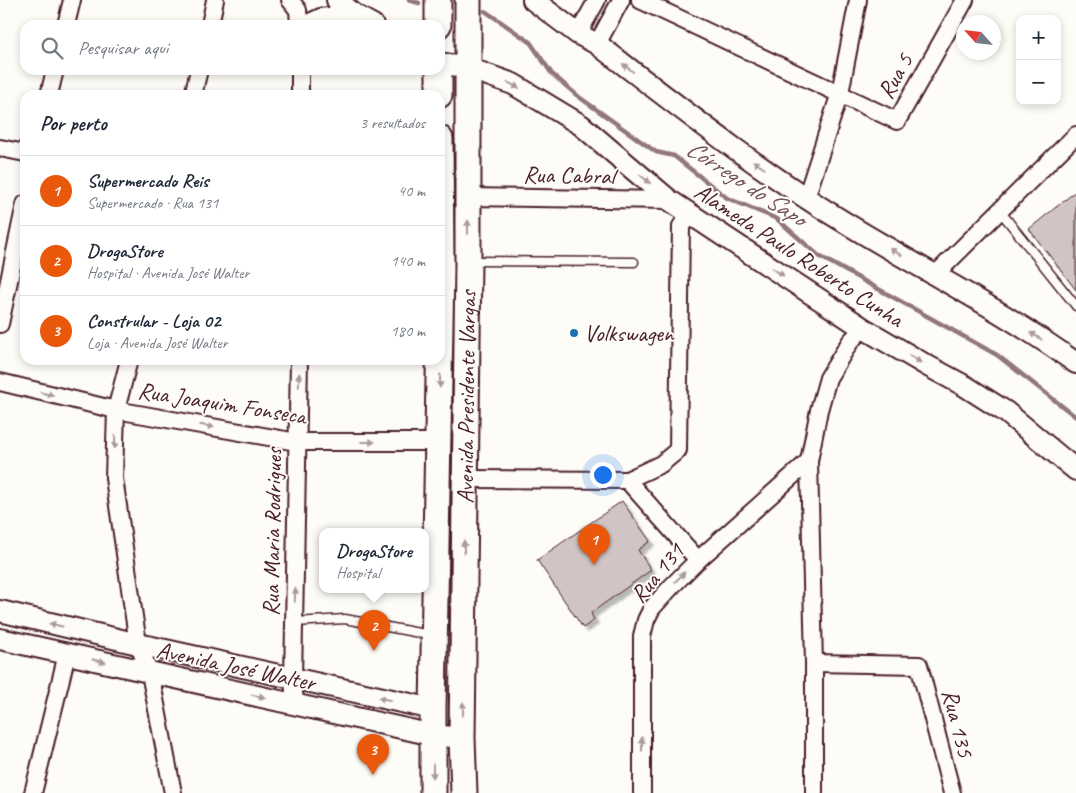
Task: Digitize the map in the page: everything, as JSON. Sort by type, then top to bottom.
[{"type":"main road","points":[[438,0],[438,20]]},
{"type":"main road","name":"Avenida Presidente Vargas","points":[[464,793],[462,738],[468,262],[468,0]]},
{"type":"main road","points":[[439,75],[439,90]]},
{"type":"main road","name":"Avenida Presidente Vargas","points":[[433,793],[432,734],[440,365]]},
{"type":"street","points":[[67,20],[72,0]]},
{"type":"street","points":[[211,20],[216,0]]},
{"type":"street","points":[[290,0],[298,10],[299,20]]},
{"type":"street","points":[[337,0],[355,16],[363,20]]},
{"type":"street","points":[[533,0],[578,34],[596,44],[711,131],[806,198],[1035,335],[1076,363]]},
{"type":"street","points":[[578,34],[597,0]]},
{"type":"street","points":[[596,44],[621,0]]},
{"type":"street","points":[[640,0],[840,93]]},
{"type":"street","points":[[806,198],[840,93],[858,0]]},
{"type":"street","name":"Rua 5","points":[[840,93],[897,121],[965,0]]},
{"type":"street","points":[[318,20],[355,16]]},
{"type":"street","name":"Alameda Paulo Roberto Cunha","points":[[445,64],[468,68],[513,84],[581,126],[669,200],[691,216],[863,328],[965,386],[1006,412],[1076,470]]},
{"type":"street","points":[[50,90],[54,75]]},
{"type":"street","points":[[195,90],[198,75]]},
{"type":"street","points":[[300,75],[300,90]]},
{"type":"street","points":[[936,275],[1076,135]]},
{"type":"street","points":[[0,148],[20,152]]},
{"type":"street","name":"Rua Cabral","points":[[468,197],[669,200]]},
{"type":"street","points":[[465,479],[627,480],[661,464],[678,450],[681,226],[691,216]]},
{"type":"street","points":[[0,324],[20,228]]},
{"type":"street","points":[[814,793],[814,663],[809,461],[819,410],[828,378],[850,342],[863,328]]},
{"type":"street","points":[[128,365],[116,410],[114,478],[138,644],[150,673],[174,793]]},
{"type":"street","name":"Rua Maria Rodrigues","points":[[295,704],[293,679],[299,365]]},
{"type":"street","name":"Rua Joaquim Fonseca","points":[[0,382],[116,410],[297,442],[439,442]]},
{"type":"street","name":"Rua 131","points":[[642,793],[642,636],[646,620],[652,608],[698,560],[809,461]]},
{"type":"street","points":[[627,480],[698,560]]},
{"type":"street","name":"Avenida José Walter","points":[[0,611],[433,710]]},
{"type":"street","name":"Avenida José Walter","points":[[0,639],[432,734],[462,738]]},
{"type":"street","points":[[33,793],[67,654]]},
{"type":"street","name":"Rua 135","points":[[814,663],[919,665],[952,793]]},
{"type":"lane","points":[[1000,211],[1076,306]]},
{"type":"lane","points":[[468,262],[634,262]]},
{"type":"lane","points":[[295,622],[345,619],[434,636]]},
{"type":"building","points":[[1076,191],[1076,290],[1029,229]]},
{"type":"building","points":[[622,501],[650,541],[638,550],[651,570],[591,613],[594,620],[583,628],[537,560]]},
{"type":"waterway","name":"Córrego do Sapo","points":[[409,0],[419,3]]},
{"type":"waterway","name":"Córrego do Sapo","points":[[485,11],[530,42],[552,74],[579,97],[656,152],[674,156],[727,198],[777,219],[819,256],[997,355],[1076,417]]},
{"type":"place","name":"Volkswagen","points":[[574,333]]},
{"type":"place","name":"Supermercado Reis","points":[[594,565]]},
{"type":"place","name":"DrogaStore","points":[[374,651]]},
{"type":"place","name":"Constrular - Loja 02","points":[[373,775]]}]
